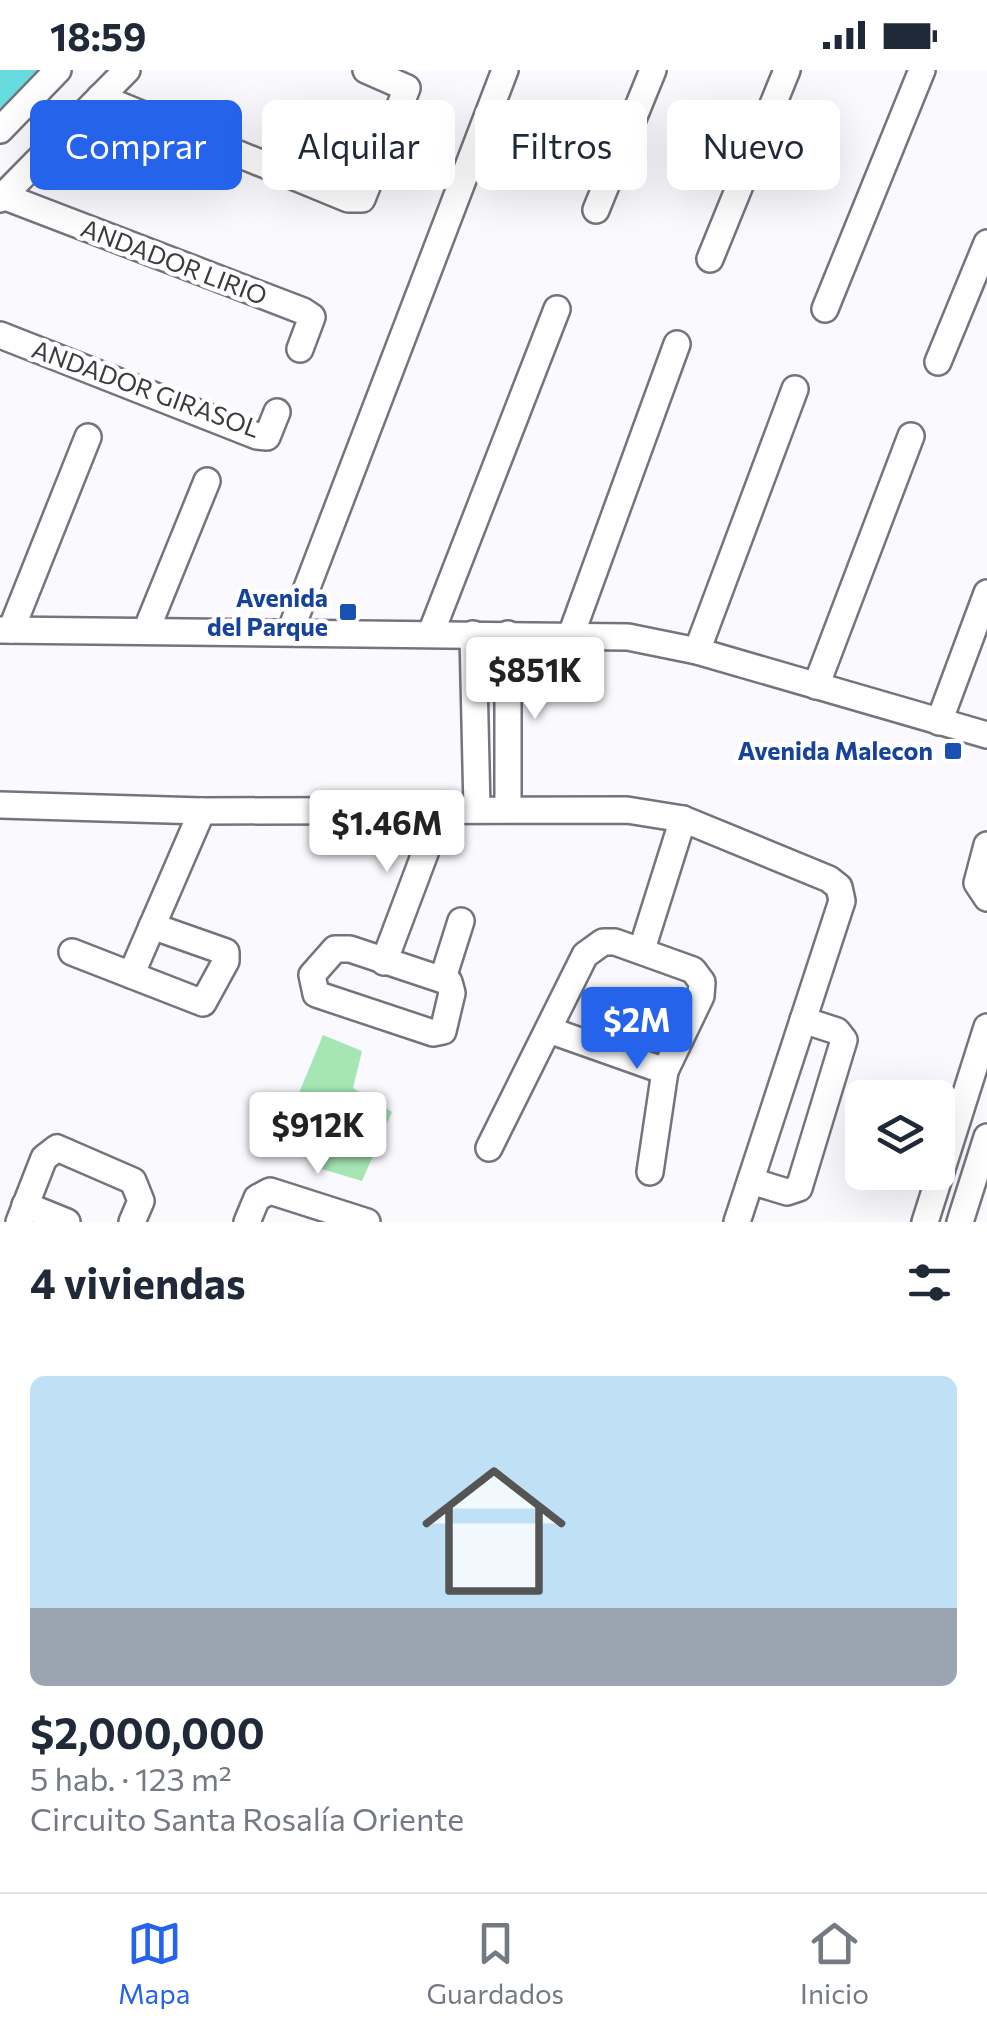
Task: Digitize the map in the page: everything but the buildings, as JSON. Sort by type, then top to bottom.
[{"type":"street","points":[[0,130],[58,70]]},
{"type":"street","points":[[2,197],[127,70]]},
{"type":"street","points":[[366,70],[407,88],[402,100]]},
{"type":"street","points":[[290,632],[505,70]]},
{"type":"street","points":[[596,210],[653,70]]},
{"type":"street","points":[[710,259],[787,70]]},
{"type":"street","points":[[824,309],[922,70]]},
{"type":"street","points":[[100,96],[262,163]]},
{"type":"street","points":[[326,190],[348,199],[362,199],[366,190]]},
{"type":"street","name":"ANDADOR LIRIO","points":[[2,197],[303,311],[312,317],[312,324],[300,349]]},
{"type":"street","points":[[938,362],[987,243]]},
{"type":"street","points":[[431,634],[557,309]]},
{"type":"street","name":"ANDADOR GIRASOL","points":[[0,335],[257,436],[266,437],[272,431],[277,412]]},
{"type":"street","points":[[571,634],[677,344]]},
{"type":"street","points":[[697,651],[796,388]]},
{"type":"street","points":[[88,436],[6,630],[628,637],[697,651],[987,735]]},
{"type":"street","points":[[816,686],[911,436]]},
{"type":"street","points":[[146,631],[206,481]]},
{"type":"street","points":[[939,722],[987,593]]},
{"type":"street","points":[[473,634],[477,809]]},
{"type":"street","points":[[508,634],[508,810]]},
{"type":"street","points":[[0,805],[202,811],[627,810],[683,819],[839,887],[842,901],[738,1222]]},
{"type":"street","points":[[384,962],[442,808]]},
{"type":"street","points":[[131,976],[202,811]]},
{"type":"street","points":[[642,948],[683,819]]},
{"type":"street","points":[[987,845],[977,883],[987,898]]},
{"type":"street","points":[[443,978],[461,921]]},
{"type":"street","points":[[72,952],[204,1003],[226,962],[226,952],[152,926]]},
{"type":"street","points":[[490,1148],[585,955],[603,942],[642,948],[694,970],[702,982],[701,996],[665,1071],[650,1172]]},
{"type":"street","points":[[350,949],[384,962],[443,978],[452,993],[444,1028],[436,1034],[316,994],[312,986],[312,976],[335,950],[350,949]]},
{"type":"street","points":[[751,1180],[787,1192],[800,1188],[844,1040],[837,1031],[804,1020]]},
{"type":"street","points":[[924,1222],[987,1026]]},
{"type":"street","points":[[549,1030],[665,1071]]},
{"type":"street","points":[[960,1222],[986,1147]]},
{"type":"street","points":[[67,1222],[22,1214],[50,1150],[62,1149],[133,1181],[141,1201],[132,1222]]},
{"type":"street","points":[[247,1222],[256,1198],[270,1191],[366,1222]]},
{"type":"green space","points":[[323,1035],[362,1051],[353,1088],[392,1112],[362,1181],[322,1169],[328,1133],[289,1117]]},
{"type":"waterway","points":[[0,97],[21,70]]},
{"type":"place","name":"Avenida del Parque","points":[[348,612]]},
{"type":"place","name":"Avenida Malecon","points":[[953,751]]}]
